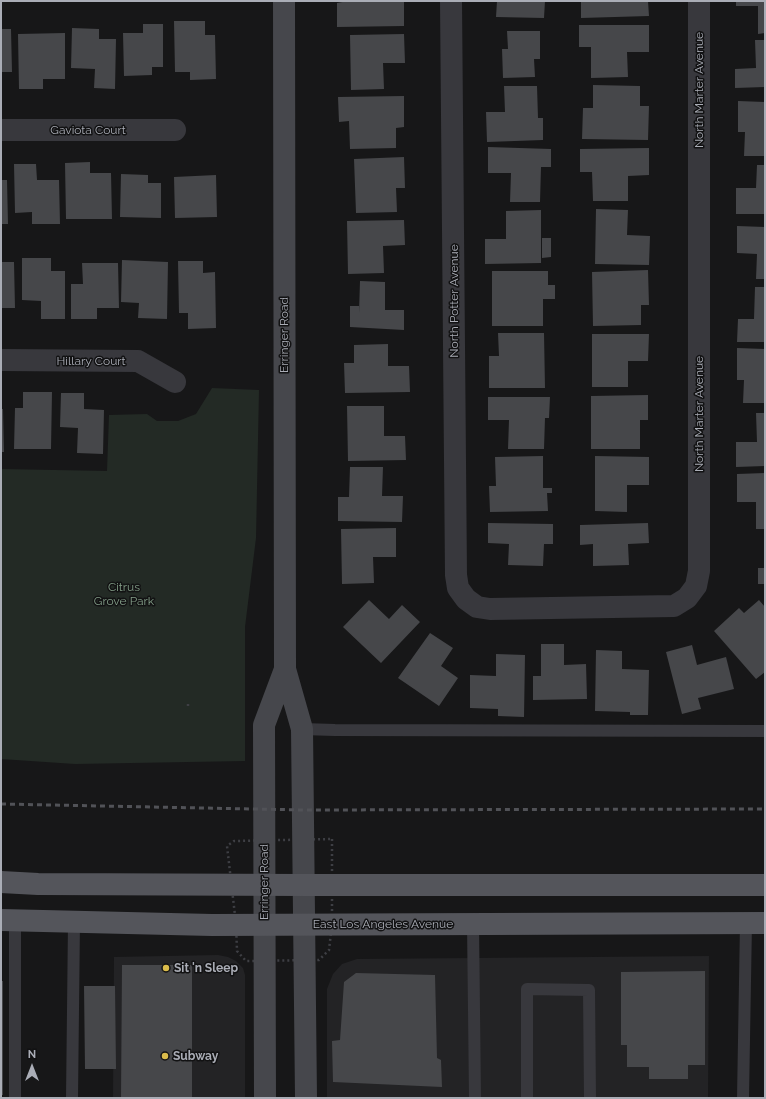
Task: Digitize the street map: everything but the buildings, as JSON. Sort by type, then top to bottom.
[{"type":"main road","name":"Erringer Road","points":[[284,1],[285,669],[302,729],[306,1098]]},
{"type":"main road","name":"Erringer Road","points":[[266,1098],[264,725],[285,669]]},
{"type":"main road","points":[[1,882],[38,884],[765,885]]},
{"type":"main road","name":"East Los Angeles Avenue","points":[[8,920],[264,924],[756,923]]},
{"type":"street","name":"North Potter Avenue","points":[[451,1],[456,575],[458,588],[466,599]]},
{"type":"street","name":"North Marter Avenue","points":[[466,599],[476,607],[490,609],[658,607],[674,606],[687,598],[696,586],[700,571],[699,1]]},
{"type":"street","name":"Gaviota Court","points":[[1,130],[175,130]]},
{"type":"street","name":"Hillary Court","points":[[1,360],[138,361],[175,382]]},
{"type":"lane","points":[[302,729],[765,731]]},
{"type":"lane","points":[[8,920],[15,1098]]},
{"type":"lane","points":[[72,1098],[74,922]]},
{"type":"lane","points":[[473,923],[475,1098]]},
{"type":"lane","points":[[743,1098],[756,923]]},
{"type":"lane","points":[[527,1098],[527,989],[589,990],[590,1098]]},
{"type":"shaded area","points":[[218,955],[228,957],[236,961],[243,968],[245,975],[245,1098],[113,1098],[114,957]]},
{"type":"shaded area","points":[[709,956],[708,1098],[327,1098],[327,989],[333,974],[342,964],[357,959]]},
{"type":"green space","name":"Citrus Grove Park","points":[[212,388],[259,390],[256,538],[245,627],[245,761],[75,764],[1,759],[1,469],[107,471],[109,415],[147,414],[157,421],[178,421],[196,414]]},
{"type":"railway","points":[[1,804],[304,810],[765,809]]},
{"type":"place","name":"Sit 'n Sleep","points":[[166,968]]},
{"type":"place","name":"Subway","points":[[165,1056]]}]
